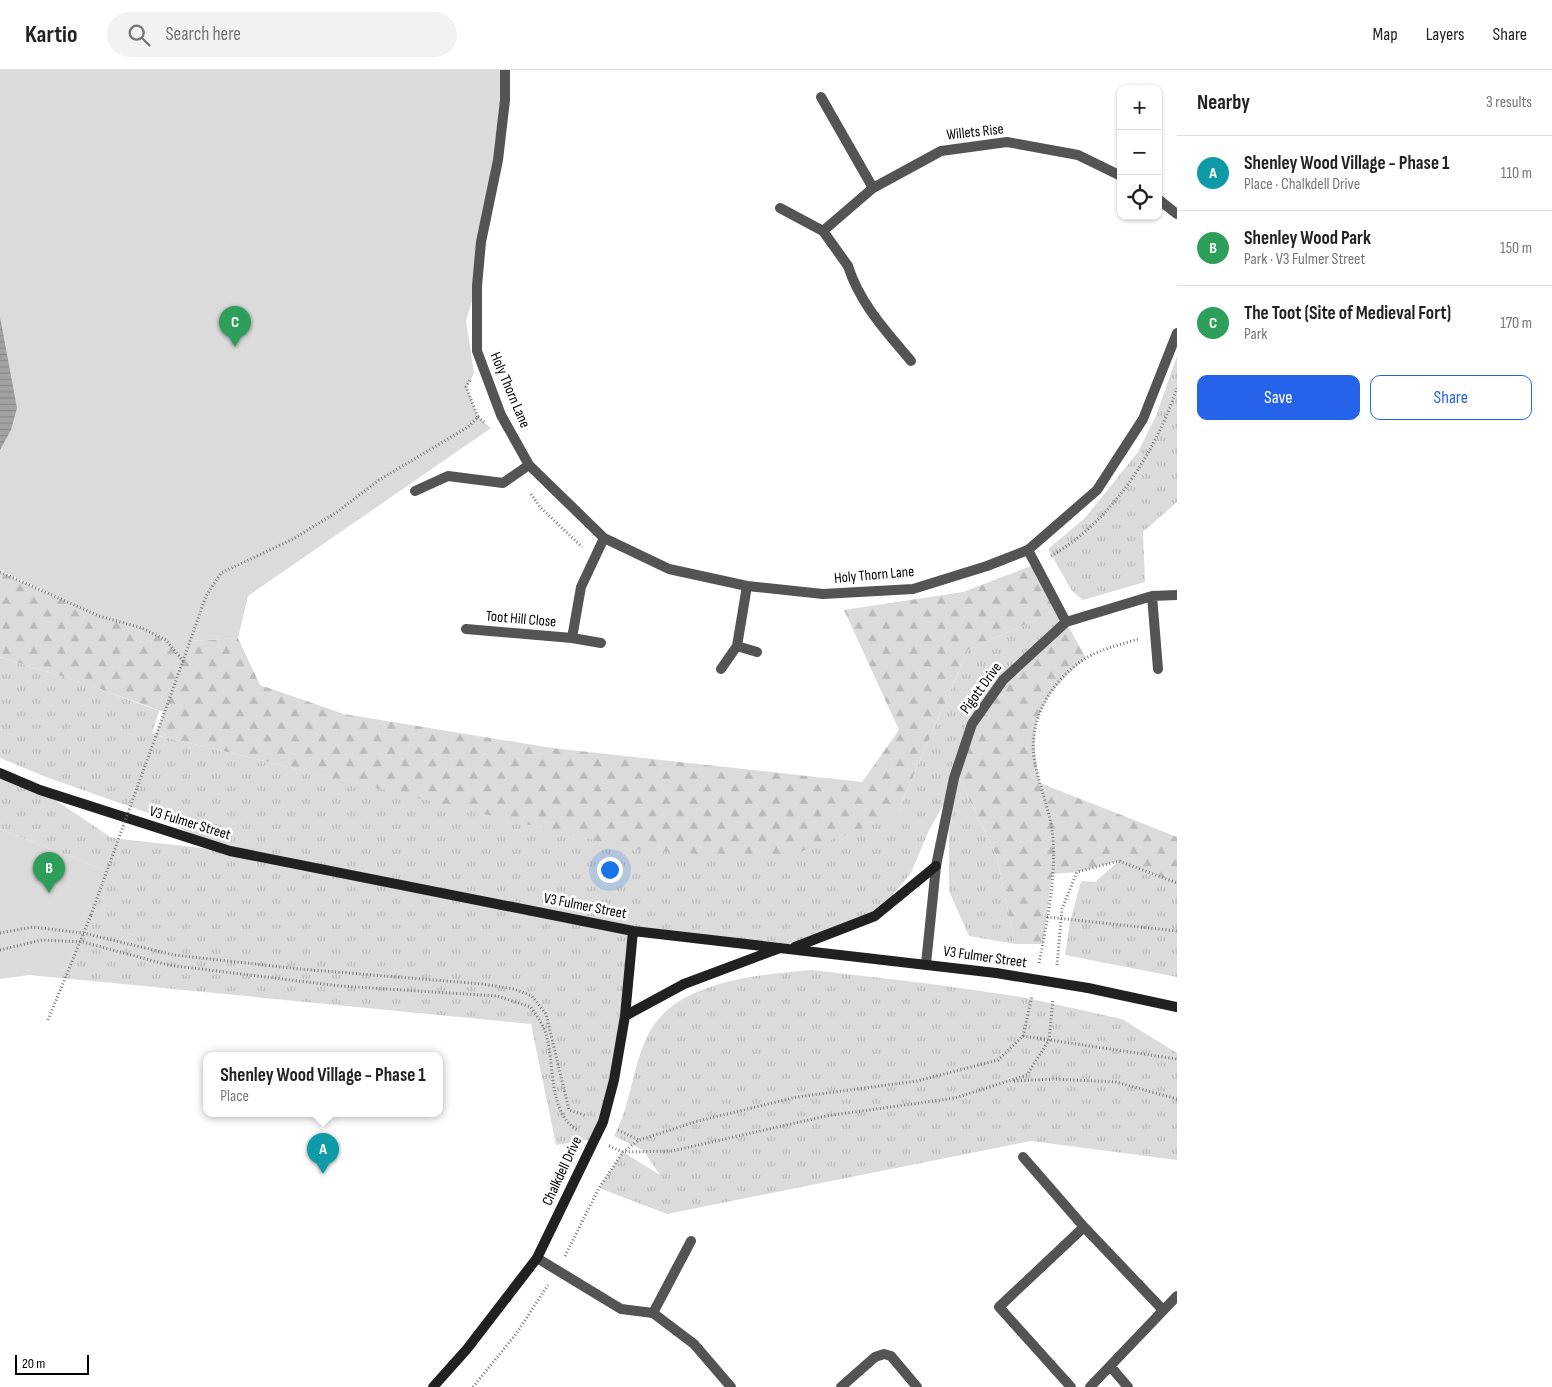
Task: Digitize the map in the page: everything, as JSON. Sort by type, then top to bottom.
[{"type":"street","name":"Holy Thorn Lane","points":[[505,70],[505,100],[498,160],[481,242],[477,286],[477,352],[501,415],[529,465],[604,538],[669,569],[747,586],[823,594],[913,589],[987,566],[1028,550],[1097,490],[1143,419],[1177,333]]},
{"type":"street","points":[[821,97],[873,188]]},
{"type":"street","name":"Willets Rise","points":[[823,232],[873,188],[941,151],[1007,142],[1078,154],[1119,175]]},
{"type":"street","points":[[1162,202],[1177,214]]},
{"type":"street","points":[[780,208],[823,232],[848,266],[853,281],[872,316],[911,361]]},
{"type":"street","points":[[415,491],[448,476],[503,484],[529,465]]},
{"type":"street","name":"Toot Hill Close","points":[[572,638],[581,587],[604,538]]},
{"type":"street","points":[[1028,550],[1066,622]]},
{"type":"street","points":[[721,669],[737,646],[747,586]]},
{"type":"street","points":[[1152,596],[1158,669]]},
{"type":"street","name":"Pigott Drive","points":[[926,964],[936,866],[954,778],[972,724],[1002,680],[1066,622],[1152,596],[1177,596]]},
{"type":"street","name":"Toot Hill Close","points":[[466,630],[572,638],[601,643]]},
{"type":"street","points":[[737,646],[758,652]]},
{"type":"street","name":"V3 Fulmer Street","points":[[0,772],[40,790],[230,851],[633,931],[996,973],[1088,988],[1177,1007]]},
{"type":"street","points":[[626,1016],[684,984],[875,916],[936,866]]},
{"type":"street","name":"Chalkdell Drive","points":[[433,1387],[467,1349],[537,1258],[603,1122],[614,1080],[626,1016],[633,931]]},
{"type":"street","points":[[1023,1157],[1084,1227],[1162,1310]]},
{"type":"street","points":[[1071,1387],[999,1307],[1084,1227]]},
{"type":"street","points":[[653,1312],[691,1241]]},
{"type":"street","points":[[537,1258],[621,1309],[653,1312],[694,1344],[731,1387]]},
{"type":"street","points":[[1090,1387],[1177,1296]]},
{"type":"street","points":[[841,1387],[875,1357],[884,1354],[891,1356],[917,1387]]},
{"type":"street","points":[[1110,1366],[1128,1387]]},
{"type":"path","points":[[474,373],[466,388],[478,417],[491,428]]},
{"type":"path","points":[[48,1020],[91,914],[206,596],[221,573],[300,535],[337,512],[379,480],[468,427],[478,417]]},
{"type":"path","points":[[520,473],[540,508],[578,545],[597,555]]},
{"type":"path","points":[[1036,564],[1055,553]]},
{"type":"path","points":[[0,572],[99,616],[150,632],[166,640],[183,661]]},
{"type":"path","points":[[1037,971],[1047,917],[1052,874],[1053,838],[1034,757],[1034,726],[1044,702],[1059,682],[1086,658],[1154,635]]},
{"type":"path","points":[[1056,975],[1062,917],[1077,872],[1119,861],[1177,883]]},
{"type":"path","points":[[1047,917],[1062,917],[1177,931]]},
{"type":"path","points":[[0,933],[33,927],[83,933],[174,955],[300,969],[482,984],[514,989],[532,996],[546,1014],[569,1110],[603,1122],[639,1140]]},
{"type":"path","points":[[0,950],[42,940],[80,942],[168,965],[340,986],[497,996],[531,1007],[545,1031],[558,1103],[569,1126],[623,1152],[672,1151],[826,1116],[955,1098],[1027,1076],[1049,1040],[1054,994]]},
{"type":"path","points":[[473,1387],[516,1334],[557,1270],[600,1188],[623,1152],[639,1140],[698,1121],[797,1097],[917,1081],[998,1060],[1023,1036],[1033,990]]},
{"type":"path","points":[[1023,1036],[1177,1059]]},
{"type":"path","points":[[1011,1081],[1053,1079],[1116,1082],[1177,1099]]},
{"type":"green space","points":[[0,70],[505,70],[477,286],[466,320],[474,373],[467,388],[478,417],[491,428],[248,596],[238,638],[191,641],[183,661],[166,640],[142,628],[99,616],[0,570]]},
{"type":"green space","points":[[1177,356],[1177,502],[1143,532],[1145,582],[1083,600],[1072,591],[1048,549],[1085,518],[1138,452],[1156,416]]},
{"type":"green space","points":[[1036,564],[1060,609],[968,650],[896,816],[778,860],[630,849],[156,735],[164,712],[89,685],[0,657],[0,572],[99,616],[142,628],[166,640],[182,661],[191,641],[238,638],[260,685],[344,714],[552,748],[862,782],[899,730],[844,610],[963,592]]},
{"type":"green space","points":[[1060,609],[1066,622],[959,778],[997,857],[1015,944],[969,936],[949,891],[949,832],[958,780],[929,830],[911,873],[875,916],[791,948],[633,931],[625,1016],[594,1139],[556,1145],[531,1024],[61,978],[91,915],[107,871],[0,829],[0,773],[40,790],[112,838],[228,851],[148,813],[46,777],[0,758],[0,657],[89,685],[159,711],[152,733],[156,735],[352,782],[896,816],[968,650]]},
{"type":"green space","points":[[1066,622],[1086,658],[1057,686],[1047,699],[1040,713],[1036,727],[1035,743],[1040,783],[1177,837],[1177,883],[1119,861],[1077,872],[1052,874],[1043,944],[1015,944],[997,857],[959,778],[972,724],[1003,680]]},
{"type":"green space","points":[[0,829],[107,871],[91,915],[61,978],[29,975],[0,979]]},
{"type":"green space","points":[[1119,861],[1177,883],[1177,977],[1065,955],[1070,922],[1081,881],[1095,882]]},
{"type":"green space","points":[[812,970],[1022,997],[1122,1019],[1177,1053],[1177,1160],[1031,1141],[667,1214],[599,1188],[623,1152],[660,1175],[643,1150],[614,1136],[624,1112],[643,1047],[648,1035],[661,1017],[678,1002],[720,984],[744,978]]},
{"type":"shaded area","points":[[0,317],[17,408],[11,430],[0,450]]},
{"type":"place","name":"The Toot (Site of Medieval Fort)","points":[[235,347]]},
{"type":"place","name":"Shenley Wood Park","points":[[49,893]]},
{"type":"place","name":"Shenley Wood Village - Phase 1","points":[[323,1174]]}]
